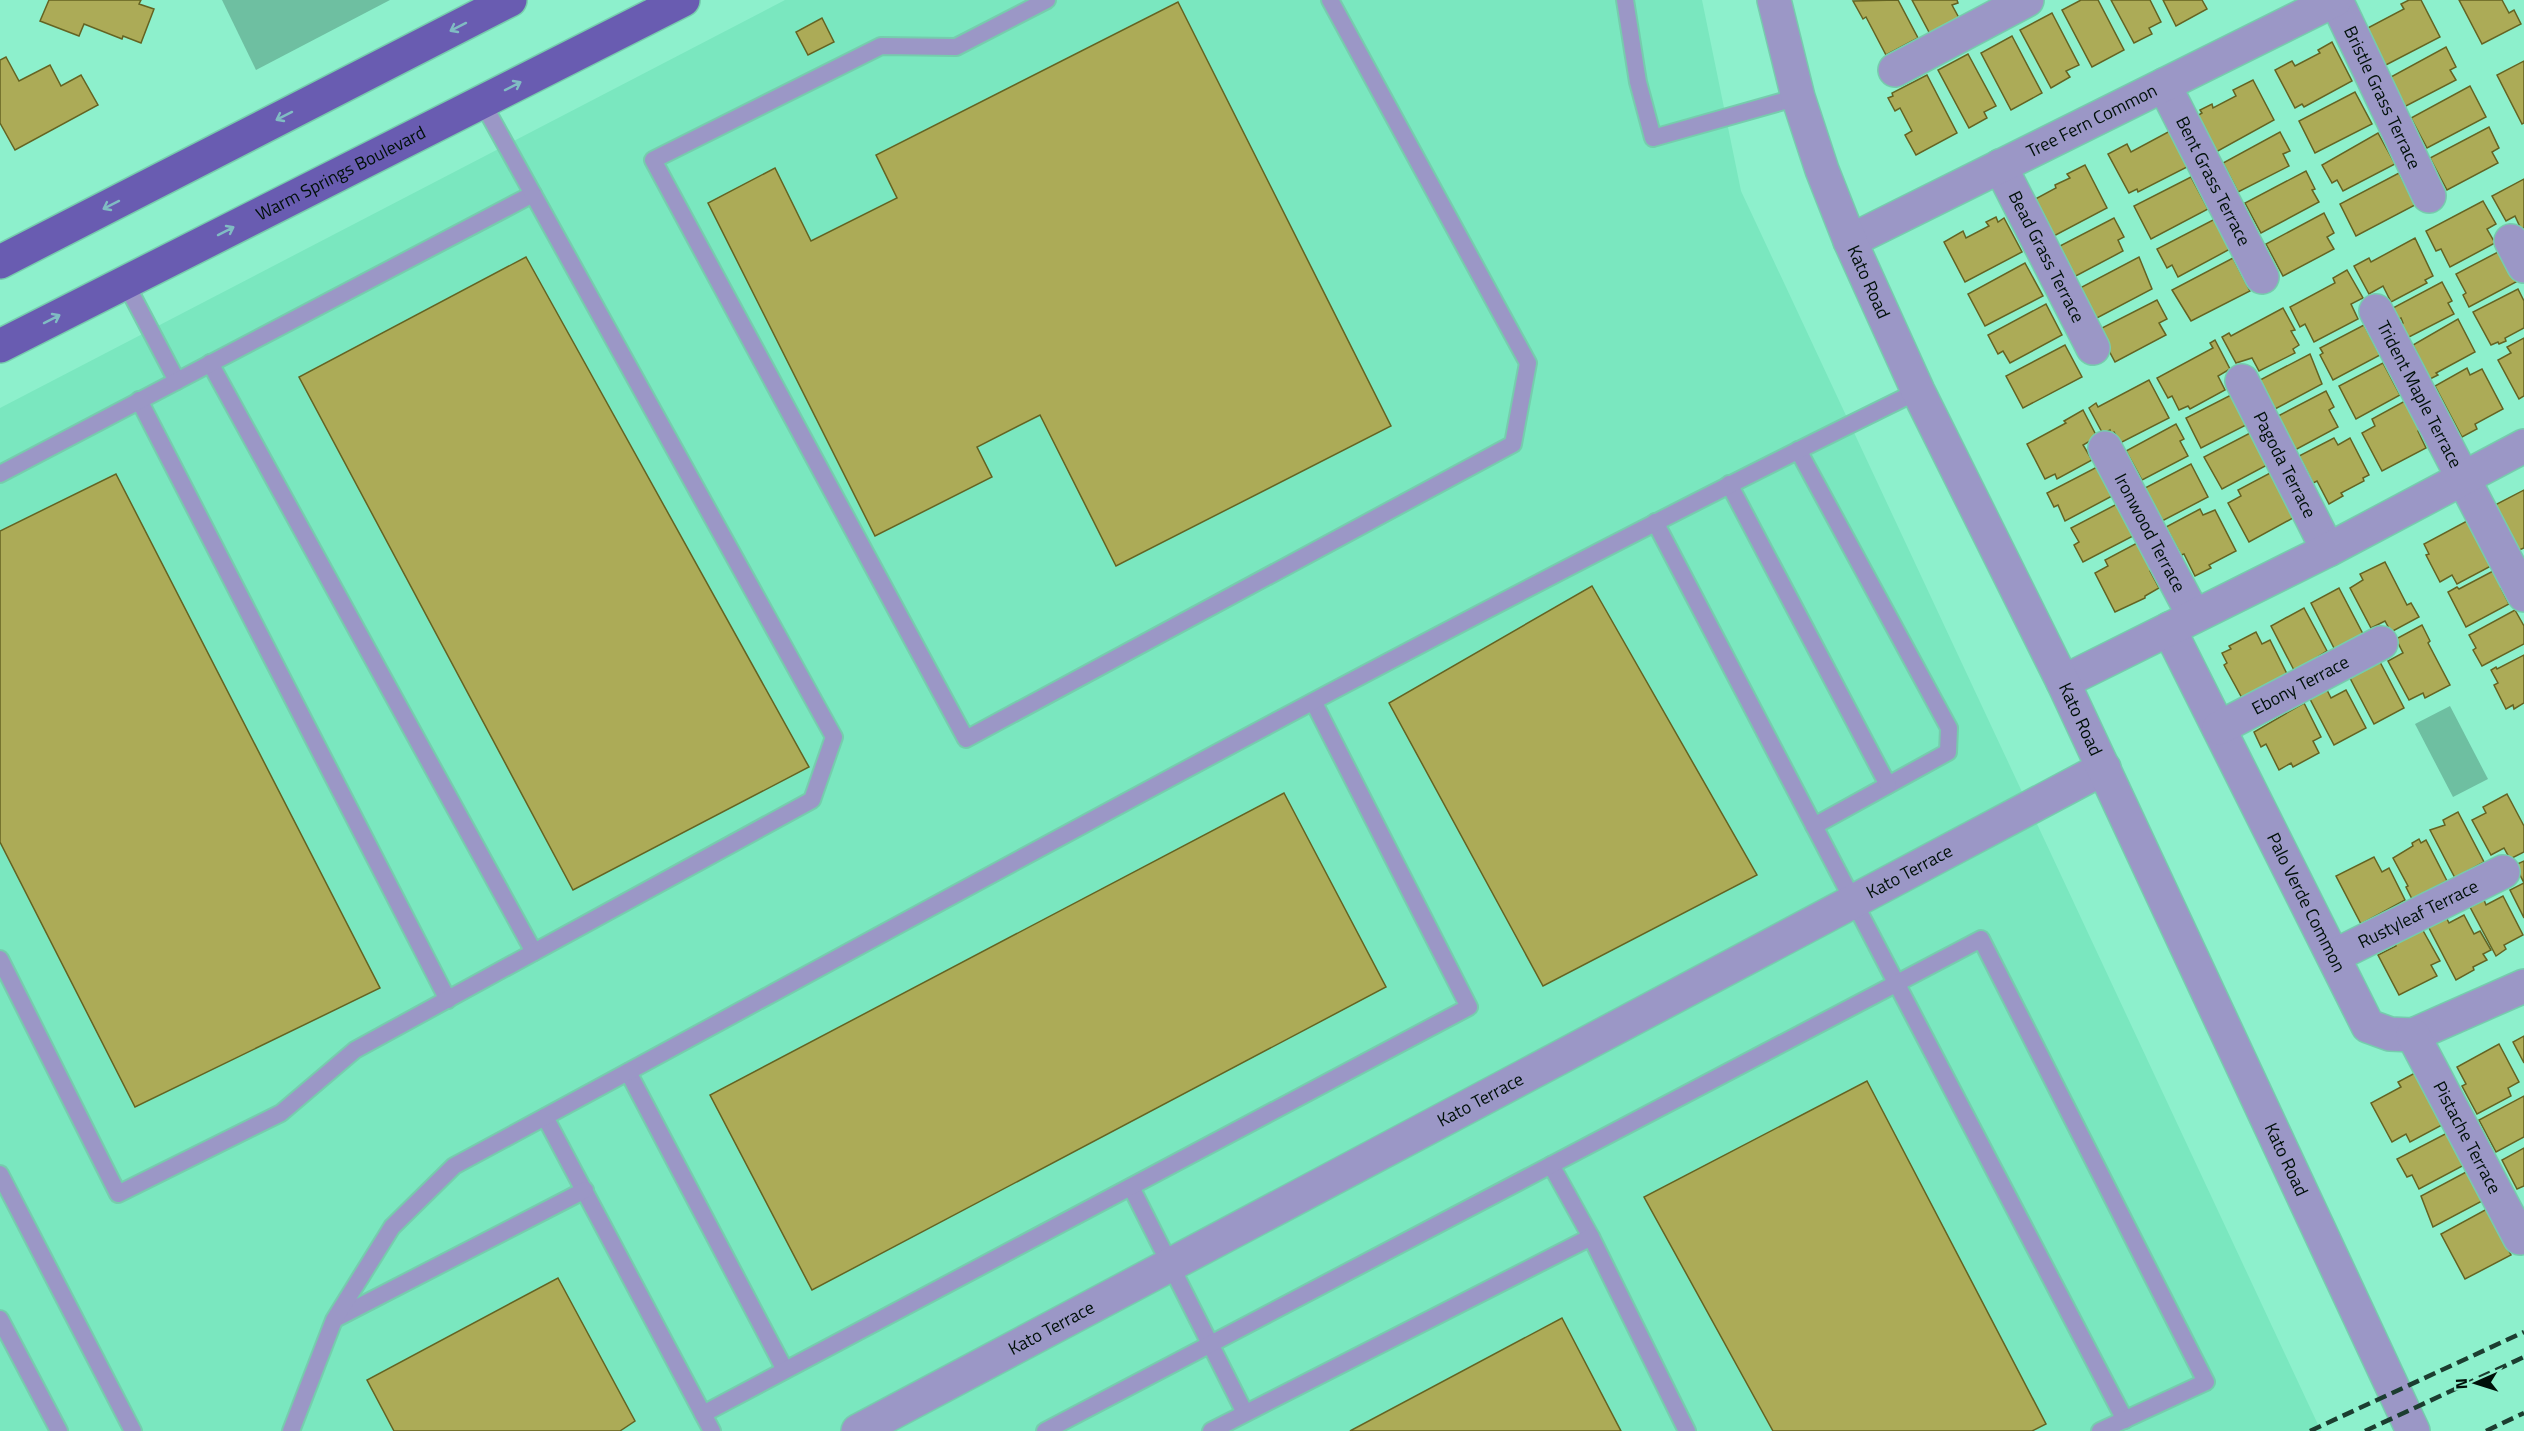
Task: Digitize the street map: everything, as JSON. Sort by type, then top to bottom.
[{"type":"main road","points":[[0,262],[510,0]]},
{"type":"main road","name":"Warm Springs Boulevard","points":[[0,346],[683,0]]},
{"type":"street","name":"Kato Road","points":[[1774,0],[1798,97],[1822,170],[1850,241],[1918,391],[2104,768],[2413,1431]]},
{"type":"street","points":[[1895,70],[2027,0]]},
{"type":"street","name":"Tree Fern Common","points":[[1850,241],[2335,0]]},
{"type":"street","name":"Bristle Grass Terrace","points":[[2335,0],[2429,196]]},
{"type":"street","name":"Bent Grass Terrace","points":[[2164,85],[2262,277]]},
{"type":"street","name":"Bead Grass Terrace","points":[[2000,166],[2093,348]]},
{"type":"street","name":"Trident Maple Terrace","points":[[2376,311],[2524,595]]},
{"type":"street","name":"Pagoda Terrace","points":[[2241,381],[2328,550]]},
{"type":"street","points":[[2063,682],[2328,550],[2524,446]]},
{"type":"street","name":"Ironwood Terrace","points":[[2105,448],[2181,623]]},
{"type":"street","name":"Palo Verde Common","points":[[2181,623],[2219,728],[2368,1026],[2390,1034],[2413,1035]]},
{"type":"street","name":"Ebony Terrace","points":[[2219,728],[2381,643]]},
{"type":"street","name":"Kato Terrace","points":[[858,1431],[2104,768]]},
{"type":"street","name":"Rustyleaf Terrace","points":[[2334,956],[2503,872]]},
{"type":"street","points":[[2413,1035],[2524,986]]},
{"type":"street","name":"Pistache Terrace","points":[[2413,1035],[2520,1238]]},
{"type":"lane","points":[[1047,0],[956,47],[881,46],[653,160],[966,739],[1513,444],[1528,363],[1330,0]]},
{"type":"lane","points":[[1625,0],[1638,82],[1653,138],[1798,97]]},
{"type":"lane","points":[[0,959],[118,1194],[281,1113],[355,1050],[812,801],[834,737],[482,102]]},
{"type":"lane","points":[[0,474],[533,194]]},
{"type":"lane","points":[[125,282],[177,381]]},
{"type":"lane","points":[[210,363],[534,952]]},
{"type":"lane","points":[[291,1431],[334,1320],[393,1227],[454,1166],[1655,522],[1918,391]]},
{"type":"lane","points":[[139,400],[447,1000]]},
{"type":"lane","points":[[1798,450],[1949,728],[1948,752],[1814,826]]},
{"type":"lane","points":[[1729,484],[1888,785]]},
{"type":"lane","points":[[1655,522],[2125,1420]]},
{"type":"lane","points":[[703,1414],[1469,1007],[1314,703]]},
{"type":"lane","points":[[1045,1431],[1981,939],[2206,1382],[2100,1431]]},
{"type":"lane","points":[[628,1072],[785,1370]]},
{"type":"lane","points":[[545,1117],[712,1431]]},
{"type":"lane","points":[[1551,1165],[1591,1237],[1687,1431]]},
{"type":"lane","points":[[0,1174],[133,1431]]},
{"type":"lane","points":[[1131,1187],[1245,1413]]},
{"type":"lane","points":[[334,1320],[585,1190]]},
{"type":"lane","points":[[1211,1431],[1591,1237]]},
{"type":"lane","points":[[0,1319],[6,1347],[59,1431]]},
{"type":"shaded area","points":[[222,0],[390,0],[256,70]]},
{"type":"shaded area","points":[[785,0],[1702,0],[1741,191],[2321,1431],[0,1431],[0,408]]},
{"type":"shaded area","points":[[2450,706],[2488,779],[2453,797],[2415,724]]},
{"type":"building","points":[[49,0],[141,0],[139,4],[154,9],[141,43],[123,36],[122,39],[84,24],[79,36],[40,21]]},
{"type":"building","points":[[1898,0],[1918,38],[1886,55],[1866,17],[1863,19],[1853,1]]},
{"type":"building","points":[[1912,0],[1957,0],[1958,3],[1952,5],[1959,18],[1930,34]]},
{"type":"building","points":[[2081,0],[2098,0],[2124,50],[2092,67],[2062,10]]},
{"type":"building","points":[[2111,0],[2150,0],[2161,22],[2149,28],[2152,34],[2134,43]]},
{"type":"building","points":[[2163,0],[2202,0],[2207,9],[2176,26]]},
{"type":"building","points":[[2409,0],[2421,0],[2440,37],[2382,67],[2362,31],[2404,9],[2401,4]]},
{"type":"building","points":[[2459,0],[2502,0],[2509,13],[2514,10],[2521,24],[2482,44]]},
{"type":"building","points":[[1178,2],[1391,426],[1116,566],[1040,415],[977,447],[992,477],[875,536],[708,203],[775,168],[811,241],[897,198],[876,155]]},
{"type":"building","points":[[2052,13],[2079,65],[2066,71],[2070,77],[2051,88],[2020,30]]},
{"type":"building","points":[[822,18],[834,42],[808,55],[796,32]]},
{"type":"building","points":[[2012,36],[2042,93],[2011,110],[1981,53]]},
{"type":"building","points":[[2332,42],[2352,81],[2304,107],[2302,104],[2295,108],[2275,70],[2292,61],[2295,66],[2320,53],[2318,50]]},
{"type":"building","points":[[2446,47],[2456,67],[2450,70],[2456,80],[2404,107],[2389,78]]},
{"type":"building","points":[[1968,54],[1996,106],[1984,112],[1987,118],[1969,128],[1938,70]]},
{"type":"building","points":[[6,57],[19,81],[50,65],[61,86],[81,75],[98,105],[15,150],[0,123],[0,60]]},
{"type":"building","points":[[2524,61],[2524,123],[2522,124],[2497,75]]},
{"type":"building","points":[[1927,75],[1957,133],[1916,155],[1905,135],[1912,131],[1900,108],[1895,111],[1888,98],[1893,96],[1892,93]]},
{"type":"building","points":[[2253,80],[2274,120],[2216,152],[2197,116],[2202,113],[2200,110],[2212,104],[2213,108],[2236,96],[2233,90]]},
{"type":"building","points":[[2470,86],[2486,117],[2427,148],[2411,118]]},
{"type":"building","points":[[2355,92],[2372,124],[2315,153],[2299,121]]},
{"type":"building","points":[[2489,127],[2499,148],[2492,152],[2498,163],[2447,190],[2430,158]]},
{"type":"building","points":[[2170,131],[2189,166],[2138,192],[2137,189],[2129,193],[2108,154],[2127,144],[2131,152]]},
{"type":"building","points":[[2280,132],[2290,151],[2283,154],[2289,166],[2238,192],[2223,163]]},
{"type":"building","points":[[2378,133],[2395,164],[2343,191],[2337,180],[2332,183],[2322,165]]},
{"type":"building","points":[[2085,165],[2107,208],[2050,238],[2030,202],[2056,188],[2055,185],[2070,178],[2067,174]]},
{"type":"building","points":[[2306,171],[2315,189],[2312,190],[2319,202],[2261,233],[2245,203]]},
{"type":"building","points":[[2399,173],[2415,205],[2356,236],[2340,204]]},
{"type":"building","points":[[2191,177],[2208,209],[2151,239],[2134,206]]},
{"type":"building","points":[[2524,179],[2524,228],[2521,229],[2515,216],[2506,221],[2492,196]]},
{"type":"building","points":[[2483,201],[2496,224],[2487,229],[2495,243],[2450,267],[2441,249],[2436,251],[2426,231]]},
{"type":"building","points":[[2324,213],[2334,233],[2327,237],[2334,249],[2283,276],[2266,244]]},
{"type":"building","points":[[1996,217],[1998,222],[2004,218],[2022,252],[1965,282],[1944,242],[1963,231],[1966,238],[1989,226],[1986,222]]},
{"type":"building","points":[[2114,218],[2124,237],[2118,240],[2123,251],[2072,278],[2056,248]]},
{"type":"building","points":[[2215,219],[2230,249],[2178,277],[2172,265],[2167,268],[2157,249]]},
{"type":"building","points":[[2415,238],[2433,276],[2425,280],[2427,283],[2391,302],[2383,286],[2369,294],[2354,266],[2369,258],[2371,262]]},
{"type":"building","points":[[2500,251],[2516,282],[2469,307],[2463,295],[2466,293],[2456,274]]},
{"type":"building","points":[[526,257],[809,767],[573,890],[299,377]]},
{"type":"building","points":[[2139,257],[2152,289],[2095,319],[2080,288]]},
{"type":"building","points":[[2233,258],[2250,291],[2191,321],[2172,290]]},
{"type":"building","points":[[2025,263],[2043,296],[1985,326],[1968,294]]},
{"type":"building","points":[[2347,270],[2363,298],[2351,304],[2358,319],[2314,342],[2305,324],[2300,327],[2290,307],[2335,283],[2333,278]]},
{"type":"building","points":[[2442,282],[2452,301],[2448,303],[2454,314],[2407,338],[2400,324],[2403,323],[2401,318],[2396,320],[2391,309]]},
{"type":"building","points":[[2518,289],[2524,301],[2524,328],[2505,338],[2506,341],[2491,345],[2473,312]]},
{"type":"building","points":[[2157,300],[2167,319],[2159,323],[2166,335],[2115,362],[2098,330]]},
{"type":"building","points":[[2046,304],[2062,335],[2010,363],[2003,351],[1998,354],[1988,335]]},
{"type":"building","points":[[2283,308],[2295,330],[2291,331],[2299,345],[2293,349],[2295,353],[2259,371],[2252,358],[2236,363],[2222,337],[2229,333],[2231,336]]},
{"type":"building","points":[[2458,319],[2475,352],[2436,373],[2438,375],[2430,379],[2413,345]]},
{"type":"building","points":[[2364,325],[2380,355],[2333,380],[2320,355],[2323,353],[2320,348]]},
{"type":"building","points":[[2524,338],[2524,396],[2519,399],[2498,360],[2511,353],[2507,347]]},
{"type":"building","points":[[2215,340],[2230,369],[2218,376],[2225,390],[2190,409],[2188,406],[2179,410],[2172,396],[2168,398],[2157,378],[2213,348],[2210,343]]},
{"type":"building","points":[[2065,345],[2082,377],[2023,408],[2006,376]]},
{"type":"building","points":[[2310,354],[2322,384],[2275,409],[2260,380]]},
{"type":"building","points":[[2383,363],[2400,395],[2356,419],[2339,386]]},
{"type":"building","points":[[2467,368],[2470,375],[2482,369],[2503,409],[2475,424],[2477,429],[2462,437],[2435,386]]},
{"type":"building","points":[[2149,380],[2169,418],[2120,443],[2114,432],[2111,434],[2110,430],[2103,434],[2089,408],[2096,403],[2098,407]]},
{"type":"building","points":[[2326,391],[2334,407],[2329,410],[2338,427],[2295,450],[2278,416]]},
{"type":"building","points":[[2233,394],[2248,424],[2201,448],[2186,418]]},
{"type":"building","points":[[2405,401],[2420,430],[2418,431],[2426,448],[2382,471],[2362,433],[2375,426],[2372,419]]},
{"type":"building","points":[[2083,410],[2097,437],[2083,445],[2092,460],[2057,479],[2055,474],[2045,479],[2027,444],[2066,423],[2064,421]]},
{"type":"building","points":[[2176,424],[2184,439],[2180,441],[2188,456],[2142,480],[2126,451]]},
{"type":"building","points":[[2252,432],[2269,464],[2222,489],[2204,457]]},
{"type":"building","points":[[2334,438],[2338,445],[2350,438],[2369,475],[2363,478],[2364,481],[2341,493],[2343,496],[2329,504],[2317,481],[2313,483],[2299,456]]},
{"type":"building","points":[[2191,464],[2208,497],[2162,521],[2145,488]]},
{"type":"building","points":[[2099,466],[2114,495],[2065,521],[2058,505],[2054,507],[2047,493]]},
{"type":"building","points":[[2272,472],[2293,518],[2249,542],[2228,503],[2241,496],[2238,490]]},
{"type":"building","points":[[116,474],[380,988],[135,1107],[0,842],[0,531]]},
{"type":"building","points":[[2524,490],[2524,548],[2519,550],[2495,505]]},
{"type":"building","points":[[2119,503],[2135,535],[2083,562],[2074,545],[2079,542],[2071,528]]},
{"type":"building","points":[[2200,509],[2203,515],[2215,510],[2236,551],[2209,565],[2211,568],[2195,576],[2166,527]]},
{"type":"building","points":[[2467,521],[2491,566],[2457,584],[2452,575],[2440,582],[2426,555],[2429,554],[2424,544]]},
{"type":"building","points":[[2139,542],[2153,569],[2150,571],[2159,588],[2145,598],[2115,612],[2095,573],[2108,566],[2105,560]]},
{"type":"building","points":[[2385,562],[2407,605],[2411,603],[2419,617],[2391,632],[2385,621],[2371,628],[2350,588],[2363,580],[2360,574]]},
{"type":"building","points":[[2495,570],[2504,587],[2501,588],[2509,604],[2466,627],[2448,592],[2457,587],[2459,589]]},
{"type":"building","points":[[1592,586],[1757,875],[1543,986],[1389,703]]},
{"type":"building","points":[[2339,588],[2363,634],[2335,650],[2311,603]]},
{"type":"building","points":[[2304,608],[2327,651],[2295,672],[2271,626]]},
{"type":"building","points":[[2515,610],[2524,626],[2524,644],[2482,666],[2473,650],[2476,648],[2469,635]]},
{"type":"building","points":[[2422,625],[2430,641],[2428,643],[2450,685],[2425,698],[2423,693],[2409,700],[2388,661],[2403,653],[2396,639]]},
{"type":"building","points":[[2256,632],[2262,644],[2270,640],[2287,674],[2242,698],[2224,665],[2227,663],[2222,653],[2231,649],[2229,646]]},
{"type":"building","points":[[2524,655],[2524,703],[2514,709],[2513,705],[2506,709],[2494,685],[2498,683],[2491,670]]},
{"type":"building","points":[[2380,662],[2404,708],[2374,724],[2350,678]]},
{"type":"building","points":[[2327,690],[2331,698],[2346,690],[2366,728],[2334,745],[2310,699]]},
{"type":"building","points":[[2304,703],[2321,737],[2313,741],[2319,753],[2293,767],[2291,763],[2279,770],[2266,744],[2261,747],[2254,732]]},
{"type":"building","points":[[1284,793],[1386,987],[812,1290],[710,1095]]},
{"type":"building","points":[[2507,794],[2524,826],[2524,852],[2510,859],[2504,848],[2491,855],[2472,820],[2486,813],[2483,807]]},
{"type":"building","points":[[2458,812],[2484,862],[2455,878],[2430,830],[2445,825],[2443,820]]},
{"type":"building","points":[[2419,839],[2421,843],[2426,840],[2447,881],[2412,899],[2406,887],[2408,886],[2393,858],[2413,846],[2412,843]]},
{"type":"building","points":[[2374,857],[2382,872],[2389,868],[2405,900],[2361,924],[2336,876]]},
{"type":"building","points":[[2524,861],[2524,883],[2515,865]]},
{"type":"building","points":[[2524,883],[2524,918],[2510,890]]},
{"type":"building","points":[[2503,896],[2523,935],[2504,945],[2506,949],[2496,956],[2470,907],[2484,900],[2486,905]]},
{"type":"building","points":[[2464,915],[2474,934],[2480,931],[2491,950],[2483,954],[2487,960],[2456,980],[2428,926],[2446,917],[2449,923]]},
{"type":"building","points":[[2421,927],[2440,961],[2431,965],[2437,976],[2399,995],[2378,955],[2396,946],[2394,942]]},
{"type":"building","points":[[2524,1036],[2524,1063],[2513,1042]]},
{"type":"building","points":[[2499,1044],[2519,1082],[2508,1088],[2511,1096],[2477,1114],[2462,1086],[2466,1084],[2457,1067]]},
{"type":"building","points":[[2415,1073],[2442,1125],[2410,1142],[2406,1134],[2392,1142],[2371,1103],[2401,1087],[2398,1082]]},
{"type":"building","points":[[1867,1081],[2046,1424],[2032,1431],[1773,1431],[1644,1197]]},
{"type":"building","points":[[2524,1096],[2524,1137],[2496,1152],[2479,1120]]},
{"type":"building","points":[[2451,1131],[2468,1163],[2419,1189],[2412,1175],[2407,1177],[2397,1159]]},
{"type":"building","points":[[2524,1148],[2524,1186],[2517,1189],[2502,1160]]},
{"type":"building","points":[[2468,1171],[2484,1200],[2433,1227],[2421,1196]]},
{"type":"building","points":[[2487,1209],[2511,1255],[2465,1279],[2441,1234]]},
{"type":"building","points":[[558,1278],[635,1421],[620,1431],[394,1431],[367,1380]]},
{"type":"building","points":[[1562,1318],[1621,1431],[1350,1431]]},
{"type":"railway","points":[[2310,1431],[2524,1332]]},
{"type":"railway","points":[[2365,1431],[2524,1357]]},
{"type":"railway","points":[[2486,1431],[2524,1413]]}]
